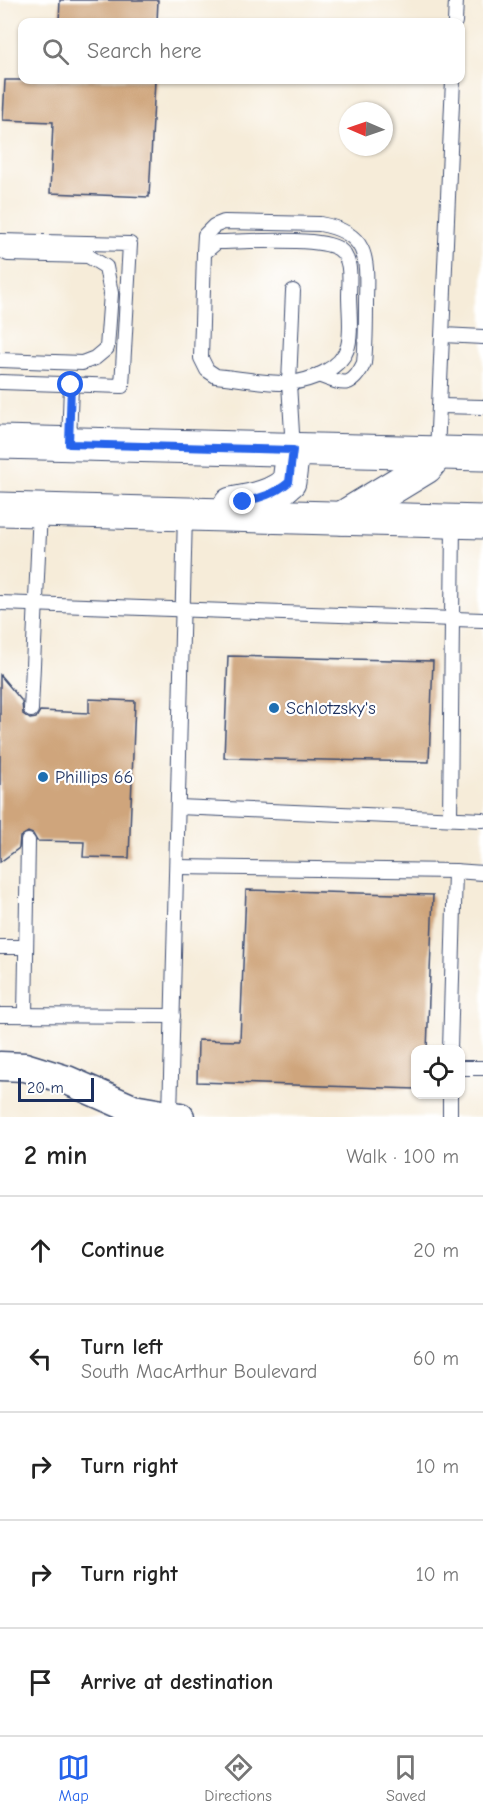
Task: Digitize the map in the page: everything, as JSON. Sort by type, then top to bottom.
[{"type":"main road","points":[[0,442],[483,454]]},
{"type":"main road","points":[[185,514],[266,496],[281,490],[289,482],[293,450]]},
{"type":"main road","points":[[342,518],[426,467],[437,453]]},
{"type":"main road","points":[[0,508],[468,522]]},
{"type":"street","points":[[0,1066],[25,1067],[67,1080],[133,1109],[180,1117]]},
{"type":"lane","points":[[455,18],[456,0]]},
{"type":"lane","points":[[437,453],[453,84]]},
{"type":"lane","points":[[204,253],[217,242],[306,242],[329,244],[341,250],[349,264],[348,348],[337,365],[318,375],[289,383],[216,376],[207,370],[201,358],[204,253],[205,235],[214,226],[224,222],[320,224],[335,227],[351,235],[362,248],[367,264],[364,363],[357,377],[349,382],[339,382],[318,375]]},
{"type":"lane","points":[[0,241],[130,244],[122,386],[0,382]]},
{"type":"lane","points":[[0,250],[8,254],[88,256],[106,267],[111,293],[107,348],[95,358],[82,363],[0,360]]},
{"type":"lane","points":[[293,291],[289,383],[293,450]]},
{"type":"lane","points":[[443,335],[483,337]]},
{"type":"lane","points":[[69,444],[71,385]]},
{"type":"lane","points":[[440,406],[483,407]]},
{"type":"lane","points":[[31,710],[40,510]]},
{"type":"lane","points":[[170,1116],[185,514]]},
{"type":"lane","points":[[450,818],[453,619],[468,522]]},
{"type":"lane","points":[[0,603],[483,620]]},
{"type":"lane","points":[[178,807],[483,819]]},
{"type":"lane","points":[[25,1015],[28,841]]},
{"type":"lane","points":[[177,867],[483,873]]},
{"type":"lane","points":[[450,1045],[455,871]]},
{"type":"lane","points":[[0,946],[26,947]]},
{"type":"lane","points":[[0,1015],[172,1017]]},
{"type":"lane","points":[[465,1068],[483,1068]]},
{"type":"lane","points":[[450,1099],[450,1117]]},
{"type":"building","points":[[60,0],[158,0],[157,18],[59,18]]},
{"type":"building","points":[[5,80],[18,80],[18,84],[155,84],[149,197],[50,193],[53,122],[3,120]]},
{"type":"building","points":[[228,656],[433,661],[429,762],[224,758]]},
{"type":"building","name":"Phillips 66","points":[[0,675],[22,701],[23,714],[30,719],[36,718],[40,711],[89,713],[89,699],[135,701],[129,858],[83,857],[84,842],[37,841],[33,834],[28,832],[20,837],[19,848],[0,862]]},
{"type":"building","points":[[246,890],[433,895],[427,1045],[411,1045],[411,1089],[197,1082],[198,1040],[240,1041]]},
{"type":"place","name":"Schlotzsky's","points":[[274,708]]},
{"type":"place","name":"Phillips 66","points":[[43,777]]},
{"type":"route","points":[[71,385],[69,444],[293,450],[289,482],[281,490],[243,502]]}]
